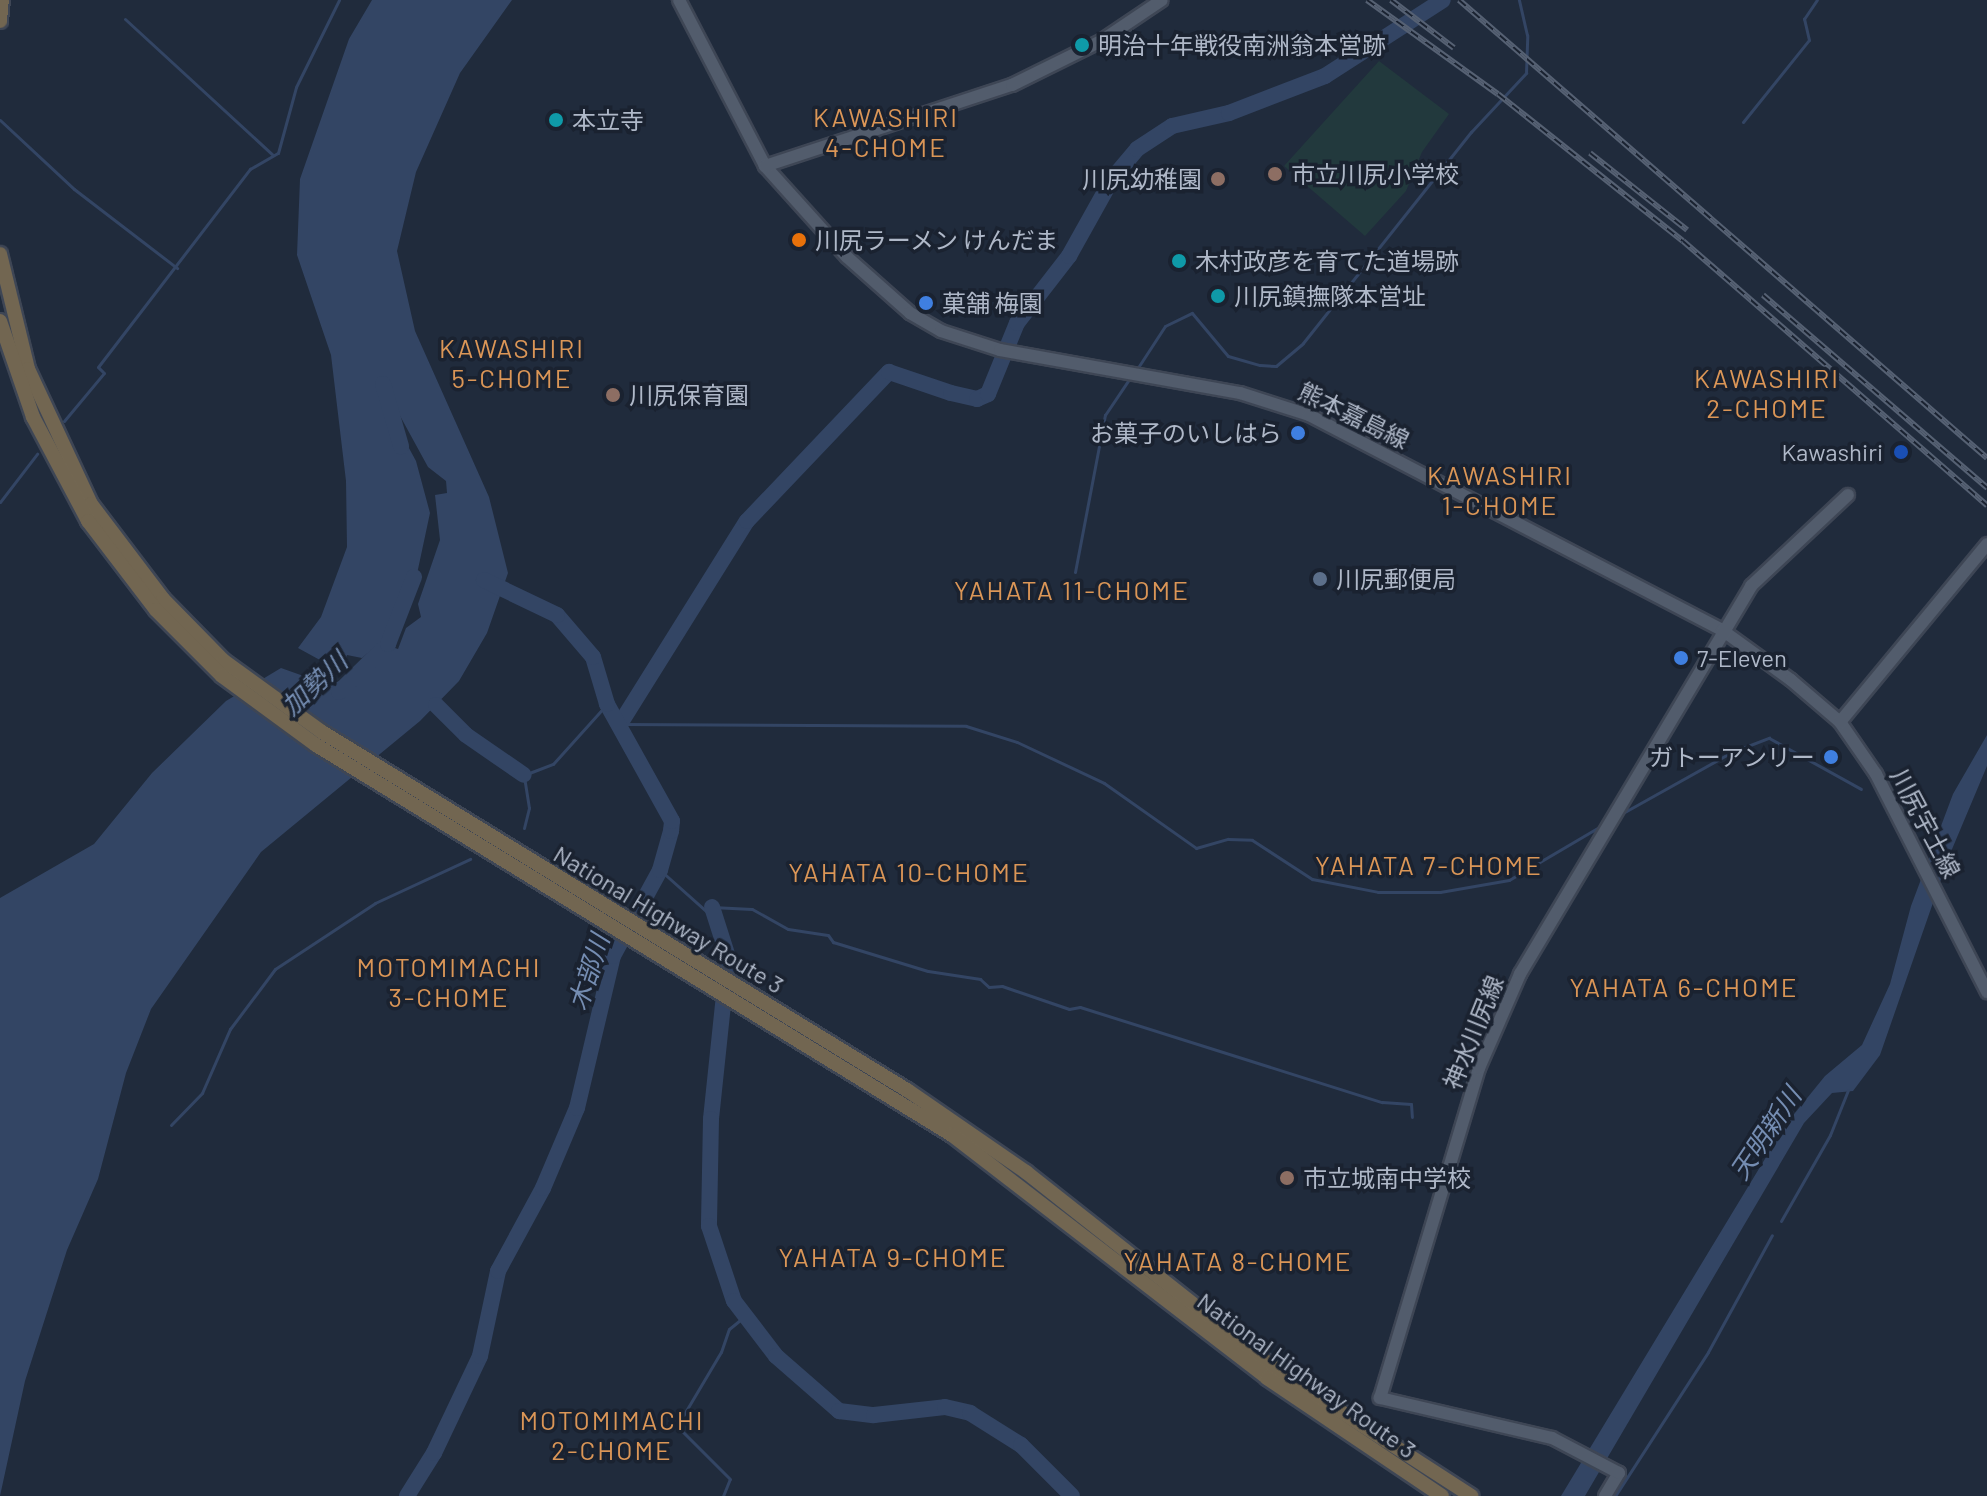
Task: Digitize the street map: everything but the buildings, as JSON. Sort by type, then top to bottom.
[{"type":"highway","points":[[0,21],[2,0]]},
{"type":"highway","name":"National Highway Route 3","points":[[0,254],[28,369],[91,504],[163,599],[227,671]]},
{"type":"highway","name":"National Highway Route 3","points":[[0,321],[33,417],[88,521],[156,610],[277,718],[388,781],[958,1124],[1275,1369],[1471,1496]]},
{"type":"highway","name":"National Highway Route 3","points":[[745,998],[952,1135],[1256,1370],[1442,1496]]},
{"type":"main road","name":"熊本嘉島線","points":[[679,0],[765,166],[847,257],[910,313],[941,331],[1014,354],[1240,393],[1299,411],[1722,630],[1840,722]]},
{"type":"main road","points":[[765,166],[1012,85],[1101,41],[1162,0]]},
{"type":"main road","name":"神水川尻線","points":[[1605,1496],[1619,1473],[1552,1438],[1380,1398],[1490,1038],[1520,974],[1722,630],[1751,586],[1848,495]]},
{"type":"main road","points":[[1840,722],[1987,544]]},
{"type":"main road","name":"川尻宇土線","points":[[1840,722],[1876,774],[1919,853],[1987,992]]},
{"type":"green space","points":[[1379,61],[1449,114],[1422,152],[1406,191],[1365,236],[1284,166]]},
{"type":"water","points":[[372,0],[512,0],[460,73],[416,172],[397,251],[415,331],[489,497],[508,573],[487,633],[459,681],[420,721],[261,852],[151,1009],[126,1073],[98,1179],[67,1250],[25,1381],[0,1496],[0,898],[94,844],[152,773],[226,701],[281,668],[326,684],[362,677],[392,647],[398,649],[406,628],[421,617],[418,604],[440,540],[435,495],[447,493],[446,481],[428,467],[399,414],[379,393],[416,461],[430,513],[414,588],[385,638],[362,658],[347,655],[345,663],[329,665],[298,648],[321,617],[347,547],[346,481],[331,355],[297,255],[300,179],[349,39]]},
{"type":"water","points":[[1987,735],[1987,766],[1950,854],[1880,1055],[1853,1091],[1832,1093],[1804,1123],[1585,1496],[1561,1496],[1786,1124],[1825,1076],[1862,1045],[1890,984],[1911,906],[1953,794]]},
{"type":"waterway","points":[[64,421],[104,373],[98,367],[250,169],[278,153],[296,87],[339,0]]},
{"type":"waterway","points":[[620,724],[747,521],[889,372],[977,399],[988,394],[1017,323],[1069,256],[1112,179],[1137,149],[1172,126],[1229,113],[1325,76],[1443,0]]},
{"type":"waterway","points":[[1137,369],[1165,326],[1192,313],[1228,356],[1260,365],[1276,366],[1303,343],[1471,132],[1526,73],[1527,35],[1519,0]]},
{"type":"waterway","points":[[1743,122],[1809,40],[1804,19],[1817,0]]},
{"type":"waterway","points":[[125,19],[273,155]]},
{"type":"waterway","points":[[0,120],[74,189],[177,268]]},
{"type":"waterway","points":[[1075,572],[1105,415],[1130,378]]},
{"type":"waterway","name":"加勢川","points":[[383,384],[401,446]]},
{"type":"waterway","points":[[0,502],[37,454]]},
{"type":"waterway","name":"加勢川","points":[[339,692],[388,644],[414,577]]},
{"type":"waterway","name":"木部川","points":[[407,1496],[434,1453],[480,1356],[498,1271],[543,1188],[577,1108],[613,956],[660,870],[672,821],[607,704],[593,657],[557,615],[484,580]]},
{"type":"waterway","points":[[524,828],[529,808],[524,775],[553,764],[607,704]]},
{"type":"waterway","points":[[436,705],[466,735],[524,775]]},
{"type":"waterway","points":[[620,724],[966,726],[1017,742],[1104,783],[1196,848],[1228,839],[1252,840],[1312,879],[1378,892],[1440,892],[1509,880],[1604,824]]},
{"type":"waterway","points":[[1621,814],[1732,752],[1769,738],[1861,789]]},
{"type":"waterway","points":[[171,1125],[202,1093],[230,1029],[275,969],[375,903],[470,859]]},
{"type":"waterway","points":[[660,870],[716,920],[712,907],[752,909],[788,929],[828,935],[833,942],[928,971],[980,979],[989,987],[1002,986],[1069,1009],[1080,1007],[1382,1102],[1411,1104],[1412,1117]]},
{"type":"waterway","points":[[712,907],[728,957],[711,1119],[709,1226],[734,1301],[776,1356],[839,1411],[874,1415],[945,1407],[970,1413],[1021,1445],[1072,1496]]},
{"type":"waterway","points":[[1781,1221],[1830,1135],[1848,1090]]},
{"type":"waterway","points":[[1615,1496],[1708,1352],[1772,1235]]},
{"type":"waterway","points":[[723,1496],[730,1479],[677,1426],[721,1352],[729,1329],[745,1316]]},
{"type":"railway","points":[[1367,0],[1498,94],[1683,241],[1987,505]]},
{"type":"railway","points":[[1391,0],[1454,48]]},
{"type":"railway","points":[[1459,0],[1987,458]]},
{"type":"railway","points":[[1590,153],[1687,230]]},
{"type":"railway","points":[[1763,295],[1987,488]]},
{"type":"place","name":"明治十年戦役南洲翁本営跡","points":[[1082,45]]},
{"type":"place","name":"本立寺","points":[[556,120]]},
{"type":"place","name":"市立川尻小学校","points":[[1275,174]]},
{"type":"place","name":"川尻幼稚園","points":[[1218,179]]},
{"type":"place","name":"川尻ラーメン けんだま","points":[[799,240]]},
{"type":"place","name":"木村政彦を育てた道場跡","points":[[1179,261]]},
{"type":"place","name":"川尻鎮撫隊本営址","points":[[1218,296]]},
{"type":"place","name":"菓舗 梅園","points":[[926,303]]},
{"type":"place","name":"川尻保育園","points":[[613,395]]},
{"type":"place","name":"お菓子のいしはら","points":[[1298,433]]},
{"type":"place","name":"Kawashiri","points":[[1901,452]]},
{"type":"place","name":"川尻郵便局","points":[[1320,579]]},
{"type":"place","name":"7-Eleven","points":[[1681,658]]},
{"type":"place","name":"ガトーアンリー","points":[[1831,757]]},
{"type":"place","name":"市立城南中学校","points":[[1287,1178]]},
{"type":"district","name":"KAWASHIRI 4-CHOME","points":[[886,132]]},
{"type":"district","name":"KAWASHIRI 5-CHOME","points":[[512,363]]},
{"type":"district","name":"KAWASHIRI 2-CHOME","points":[[1767,393]]},
{"type":"district","name":"KAWASHIRI 1-CHOME","points":[[1500,490]]},
{"type":"district","name":"YAHATA 11-CHOME","points":[[1072,590]]},
{"type":"district","name":"YAHATA 7-CHOME","points":[[1429,865]]},
{"type":"district","name":"YAHATA 10-CHOME","points":[[909,872]]},
{"type":"district","name":"MOTOMIMACHI 3-CHOME","points":[[449,982]]},
{"type":"district","name":"YAHATA 6-CHOME","points":[[1684,987]]},
{"type":"district","name":"YAHATA 9-CHOME","points":[[893,1257]]},
{"type":"district","name":"YAHATA 8-CHOME","points":[[1238,1261]]},
{"type":"district","name":"MOTOMIMACHI 2-CHOME","points":[[612,1435]]},
{"type":"water label","name":"天明新川","points":[[1765,1133]]}]
